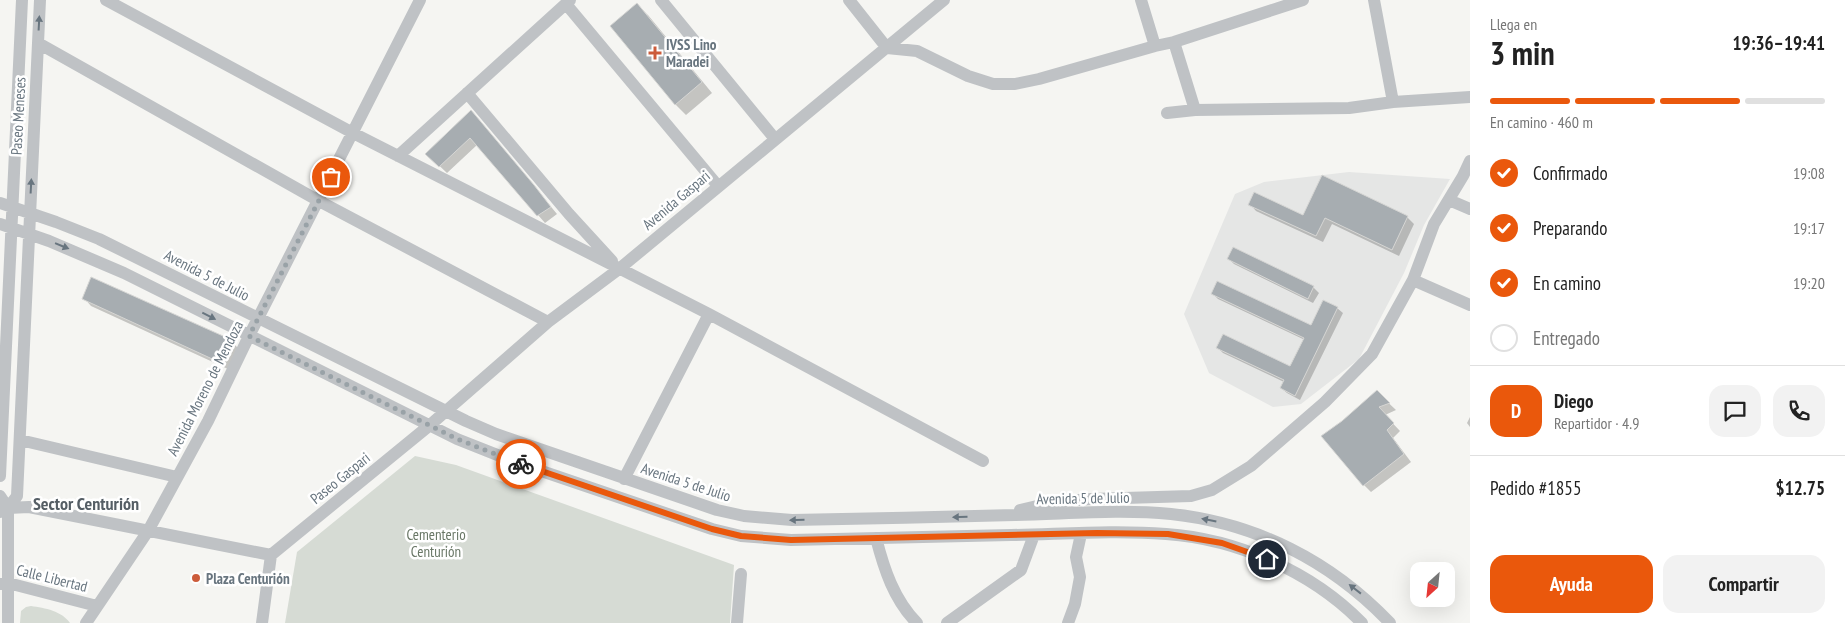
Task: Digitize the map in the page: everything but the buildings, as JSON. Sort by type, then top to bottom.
[{"type":"street","name":"Paseo Meneses","points":[[0,476],[6,205],[22,0]]},
{"type":"street","name":"Paseo Meneses","points":[[4,510],[17,496],[40,0]]},
{"type":"street","points":[[106,0],[353,133],[709,314],[984,461]]},
{"type":"street","name":"Avenida Moreno de Mendoza","points":[[86,623],[148,531],[208,421],[249,336],[420,0]]},
{"type":"street","points":[[661,0],[775,139]]},
{"type":"street","points":[[849,0],[887,48],[918,51],[968,76],[993,84],[1015,84],[1039,79],[1174,42],[1304,0]]},
{"type":"street","name":"Avenida Gaspari","points":[[430,426],[548,322],[619,269],[944,0]]},
{"type":"street","points":[[1141,0],[1155,46]]},
{"type":"street","points":[[1374,0],[1393,102]]},
{"type":"street","points":[[398,156],[568,2],[718,186]]},
{"type":"street","points":[[1174,42],[1194,110]]},
{"type":"street","points":[[38,43],[318,201],[548,322]]},
{"type":"street","points":[[467,93],[569,214],[619,269]]},
{"type":"street","points":[[1167,113],[1194,110],[1349,108],[1393,102],[1470,96]]},
{"type":"street","points":[[992,516],[1054,502],[1191,496],[1212,490],[1251,466],[1325,402],[1372,354],[1414,280],[1434,224],[1470,161]]},
{"type":"street","points":[[1449,200],[1470,209]]},
{"type":"street","name":"Avenida 5 de Julio","points":[[6,205],[99,239],[445,411],[496,434],[717,510],[762,518],[792,520],[1151,513],[1191,517],[1227,524],[1275,541],[1320,565],[1362,595],[1390,623]]},
{"type":"street","points":[[6,226],[91,258],[457,439],[515,462],[726,533],[791,540],[1168,534],[1206,540],[1238,548],[1282,566],[1338,601],[1362,623]]},
{"type":"street","points":[[1414,280],[1470,306]]},
{"type":"street","points":[[624,479],[709,314]]},
{"type":"street","name":"Paseo Gaspari","points":[[271,555],[430,426]]},
{"type":"street","points":[[20,440],[177,477]]},
{"type":"street","points":[[0,496],[4,510],[4,584],[8,623]]},
{"type":"street","points":[[4,510],[29,508],[271,555],[262,623]]},
{"type":"street","points":[[1068,623],[1075,604],[1080,577],[1076,557],[1081,534]]},
{"type":"street","points":[[947,623],[1021,570],[1034,535]]},
{"type":"street","points":[[876,538],[884,569],[894,590],[917,623]]},
{"type":"street","points":[[737,623],[741,574]]},
{"type":"street","name":"Calle Libertad","points":[[4,584],[97,606]]},
{"type":"shaded area","points":[[1349,172],[1450,179],[1424,225],[1404,273],[1359,359],[1301,404],[1273,407],[1209,373],[1184,314],[1235,194],[1264,182]]},
{"type":"green space","name":"Cementerio Centurión","points":[[415,456],[456,465],[734,565],[730,623],[285,623],[297,552]]},
{"type":"green space","points":[[31,606],[58,613],[70,623],[20,623],[21,611]]},
{"type":"way so far","points":[[331,177],[249,336],[457,439],[521,464]]},
{"type":"place","name":"IVSS Lino Maradei","points":[[655,53]]},
{"type":"place","name":"Plaza Centurión","points":[[196,578]]},
{"type":"district","name":"Sector Centurión","points":[[86,503]]},
{"type":"route","points":[[521,464],[712,529],[741,536],[791,540],[1097,533],[1168,534],[1222,543],[1267,559]]}]
